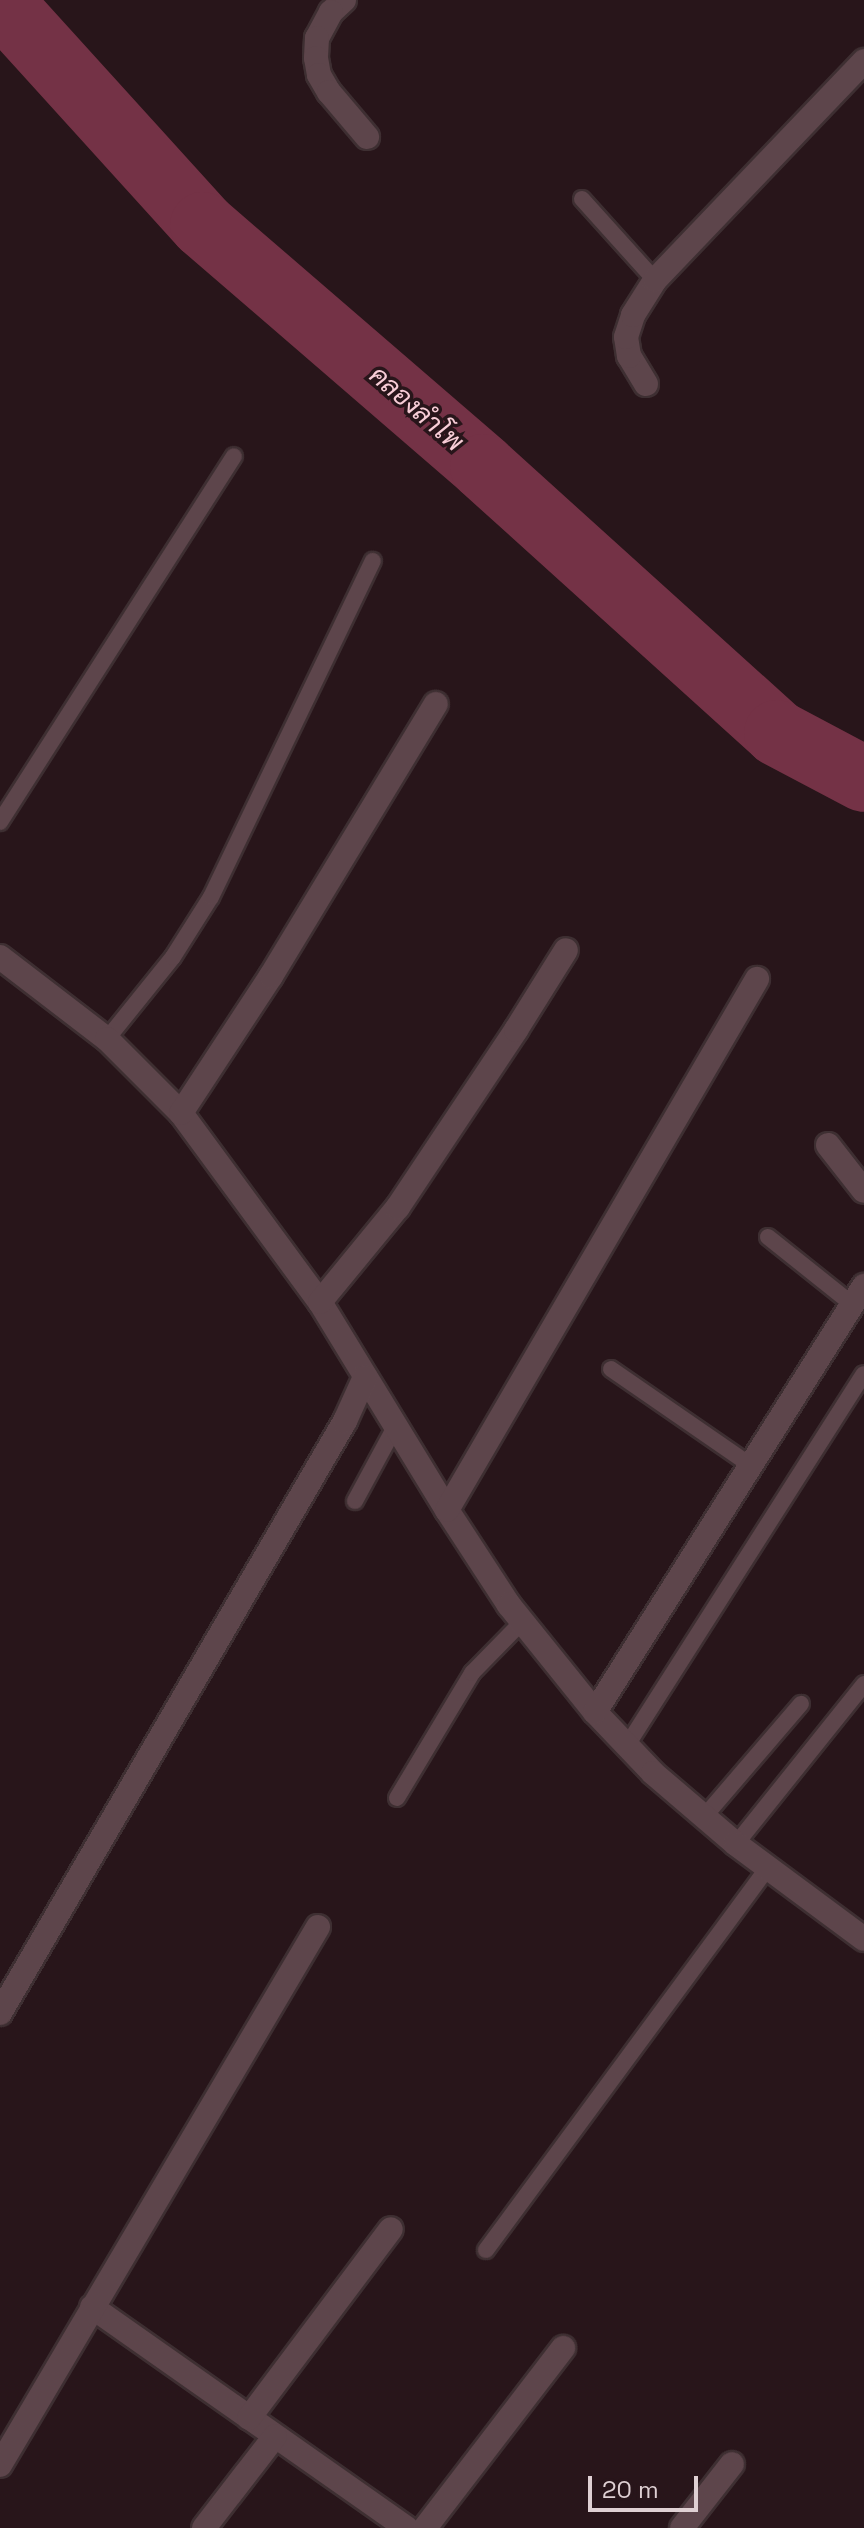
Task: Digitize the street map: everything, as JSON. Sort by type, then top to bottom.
[{"type":"street","points":[[344,0],[331,12],[317,38],[319,75],[367,137]]},
{"type":"street","points":[[646,384],[629,356],[626,337],[633,315],[655,280],[864,61]]},
{"type":"street","points":[[181,1113],[271,976],[436,704]]},
{"type":"street","points":[[320,1302],[398,1207],[566,950]]},
{"type":"street","points":[[0,957],[107,1039],[181,1113],[320,1302],[447,1510],[522,1622],[595,1712],[626,1747],[736,1844],[767,1869],[861,1932]]},
{"type":"street","points":[[447,1510],[757,979]]},
{"type":"street","points":[[828,1145],[864,1191]]},
{"type":"street","points":[[595,1712],[858,1295]]},
{"type":"street","points":[[0,2013],[345,1421],[365,1377]]},
{"type":"street","points":[[0,2465],[318,1927]]},
{"type":"street","points":[[249,2418],[391,2229]]},
{"type":"street","points":[[92,2307],[406,2528]]},
{"type":"street","points":[[425,2528],[563,2348]]},
{"type":"street","points":[[204,2528],[275,2436]]},
{"type":"street","points":[[682,2528],[732,2464]]},
{"type":"lane","points":[[582,199],[655,280]]},
{"type":"lane","points":[[0,822],[234,456]]},
{"type":"lane","points":[[107,1039],[173,957],[211,897],[373,561]]},
{"type":"lane","points":[[768,1237],[858,1295]]},
{"type":"lane","points":[[611,1369],[750,1465]]},
{"type":"lane","points":[[626,1747],[864,1374]]},
{"type":"lane","points":[[355,1501],[395,1427]]},
{"type":"lane","points":[[397,1798],[472,1673],[522,1622]]},
{"type":"lane","points":[[736,1844],[864,1684]]},
{"type":"lane","points":[[704,1817],[801,1704]]},
{"type":"lane","points":[[486,2250],[767,1869]]},
{"type":"waterway","name":"คลองลำโพ","points":[[0,1],[203,225],[483,467],[777,733],[864,779]]}]
